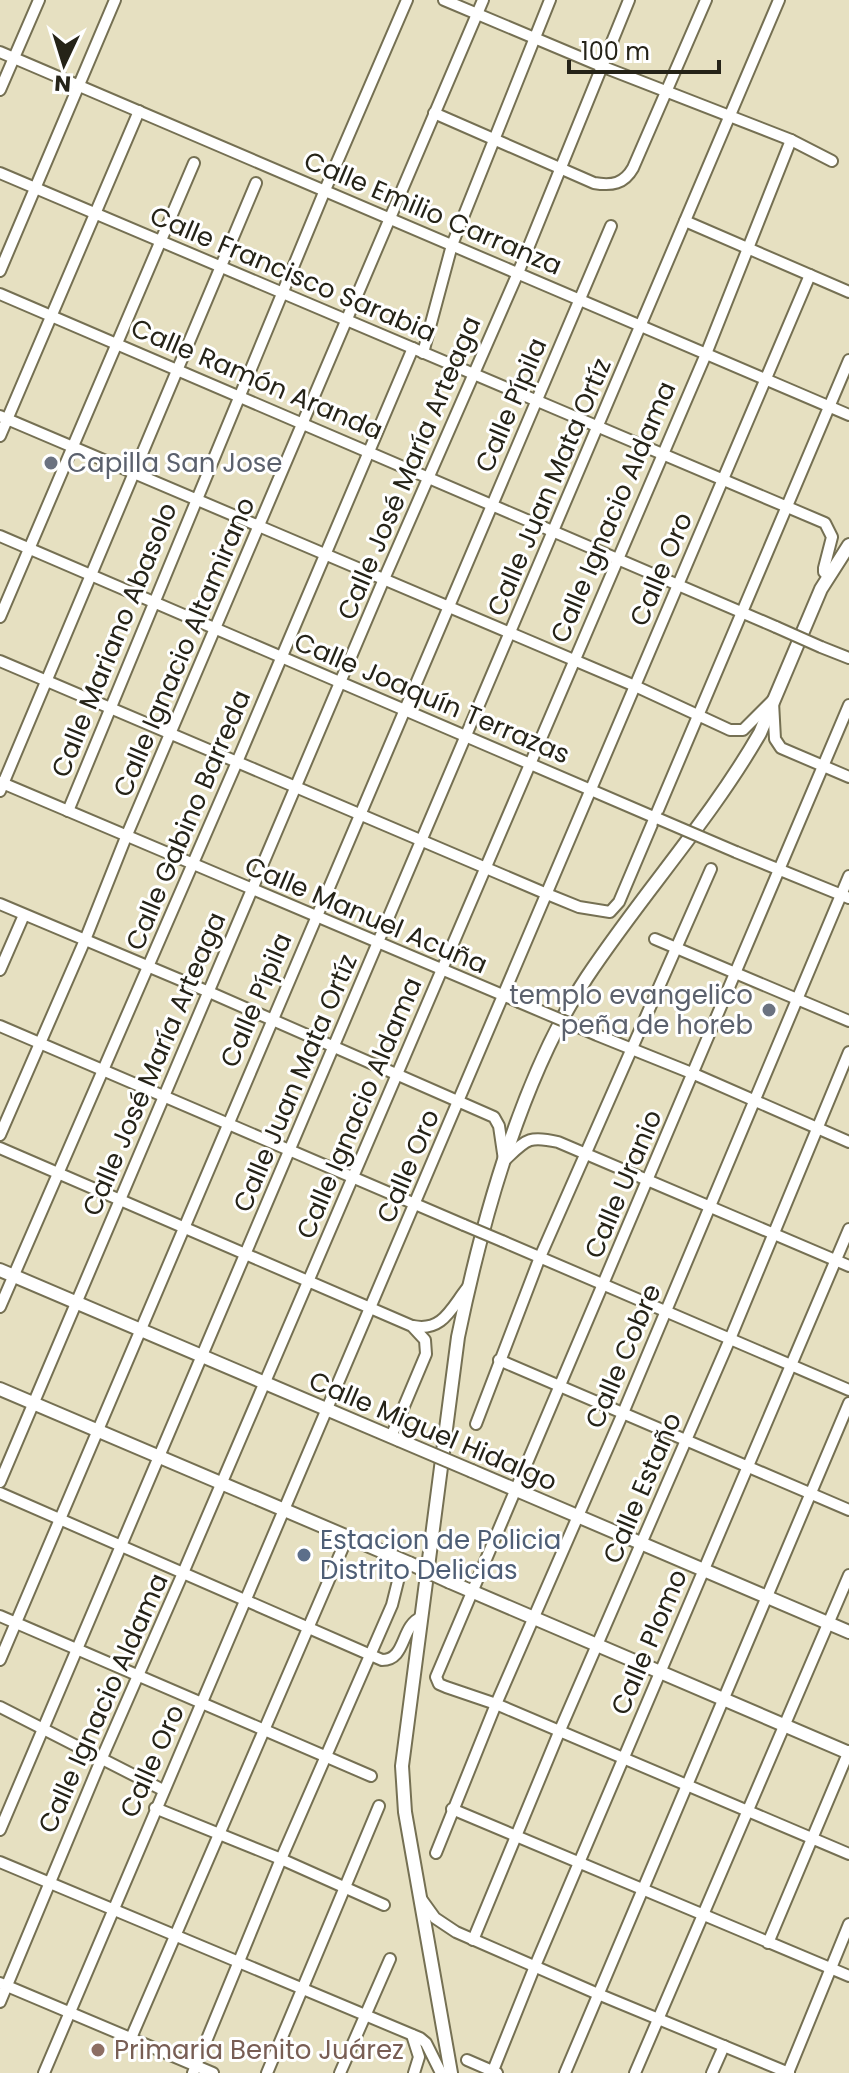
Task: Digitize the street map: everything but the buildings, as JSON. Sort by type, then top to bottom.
[{"type":"main road","points":[[451,2073],[405,1812],[402,1766],[458,1337],[468,1287],[504,1161],[529,1095],[569,1007],[587,977],[702,822],[747,755],[760,733],[828,576],[849,545]]},
{"type":"main road","name":"Calle Miguel Hidalgo","points":[[0,1270],[849,1632]]},
{"type":"main road","points":[[0,1389],[849,1752]]},
{"type":"street","points":[[0,90],[39,0]]},
{"type":"street","points":[[0,271],[115,0]]},
{"type":"street","name":"Calle Mariano Abasolo","points":[[68,811],[407,0]]},
{"type":"street","points":[[444,0],[601,66],[791,140],[832,161]]},
{"type":"street","name":"Calle Ignacio Altamirano","points":[[0,1135],[260,527],[388,217],[483,0]]},
{"type":"street","name":"Calle Gabino Barreda","points":[[0,1307],[193,865],[324,554],[418,350],[452,245],[550,0]]},
{"type":"street","name":"Calle José María Arteaga","points":[[0,1482],[384,579],[518,273],[629,0]]},
{"type":"street","points":[[434,113],[594,183],[614,185],[628,176],[633,168],[706,0]]},
{"type":"street","name":"Calle Juan Mata Ortíz","points":[[0,1830],[779,0]]},
{"type":"street","name":"Calle Emilio Carranza","points":[[0,52],[849,415]]},
{"type":"street","points":[[0,436],[4,418],[52,315],[139,111]]},
{"type":"street","name":"Calle Ignacio Aldama","points":[[0,2002],[4,1984],[706,354],[791,140]]},
{"type":"street","points":[[0,617],[194,163]]},
{"type":"street","name":"Calle Francisco Sarabia","points":[[0,173],[825,523],[832,537],[824,568],[828,576]]},
{"type":"street","points":[[1,785],[256,183]]},
{"type":"street","points":[[685,221],[849,292]]},
{"type":"street","name":"Calle Pípila","points":[[0,1660],[611,226]]},
{"type":"street","name":"Calle Oro","points":[[44,2073],[810,275]]},
{"type":"street","name":"Calle Ramón Aranda","points":[[0,294],[849,658]]},
{"type":"street","points":[[0,661],[547,894],[579,907],[607,912],[616,908],[656,818],[697,714],[849,360]]},
{"type":"street","points":[[4,418],[573,659],[735,731],[747,727],[773,700]]},
{"type":"street","name":"Calle Joaquín Terrazas","points":[[0,536],[466,738],[845,896]]},
{"type":"street","points":[[773,700],[775,739],[785,750],[849,777]]},
{"type":"street","name":"Calle Uranio","points":[[496,1704],[446,1687],[437,1680],[438,1670],[849,705]]},
{"type":"street","name":"Calle Manuel Acuña","points":[[1,785],[694,1074],[849,1142]]},
{"type":"street","points":[[476,1424],[540,1257],[711,869]]},
{"type":"street","name":"Calle Cobre","points":[[436,1853],[496,1704],[623,1413],[797,999],[845,896],[849,876]]},
{"type":"street","points":[[0,904],[494,1117],[498,1121],[504,1161]]},
{"type":"street","points":[[0,970],[24,915]]},
{"type":"street","points":[[655,939],[849,1021]]},
{"type":"street","points":[[0,1026],[849,1390]]},
{"type":"street","name":"Calle Estaño","points":[[473,1940],[515,1834],[687,1440],[849,1052]]},
{"type":"street","points":[[504,1161],[525,1140],[536,1138],[558,1142],[849,1266]]},
{"type":"street","points":[[0,1148],[412,1326],[427,1328],[437,1325],[468,1287]]},
{"type":"street","name":"Calle Plomo","points":[[494,2072],[535,1966],[849,1229]]},
{"type":"street","points":[[395,1438],[426,1354],[425,1340],[412,1326]]},
{"type":"street","points":[[499,1360],[849,1510]]},
{"type":"street","points":[[565,2073],[849,1403]]},
{"type":"street","points":[[0,1493],[382,1660],[392,1659],[400,1650],[411,1623],[422,1617]]},
{"type":"street","points":[[131,2038],[347,1538]]},
{"type":"street","points":[[195,2070],[281,1859],[397,1593],[406,1562]]},
{"type":"street","points":[[635,2073],[849,1575]]},
{"type":"street","points":[[0,1616],[371,1776]]},
{"type":"street","points":[[496,1704],[849,1854]]},
{"type":"street","points":[[0,1707],[163,1790]]},
{"type":"street","points":[[768,1943],[849,1752]]},
{"type":"street","points":[[267,2073],[379,1806]]},
{"type":"street","points":[[155,1808],[384,1905]]},
{"type":"street","points":[[452,1809],[849,1976]]},
{"type":"street","points":[[0,1862],[412,2035],[426,2043],[441,2073]]},
{"type":"street","points":[[422,1900],[443,1925],[473,1940],[789,2073],[849,1924]]},
{"type":"street","points":[[340,2073],[390,1959]]},
{"type":"street","points":[[4,1984],[131,2038],[195,2070],[213,2073]]},
{"type":"street","points":[[412,2035],[419,2057],[414,2073]]},
{"type":"street","points":[[712,2073],[724,2046]]},
{"type":"street","points":[[467,2060],[494,2072]]},
{"type":"place","name":"Capilla San Jose","points":[[51,463]]},
{"type":"place","name":"templo evangelico peña de horeb","points":[[769,1010]]},
{"type":"place","name":"Estacion de Policia Distrito Delicias","points":[[304,1555]]},
{"type":"place","name":"Primaria Benito Juárez","points":[[98,2050]]}]
